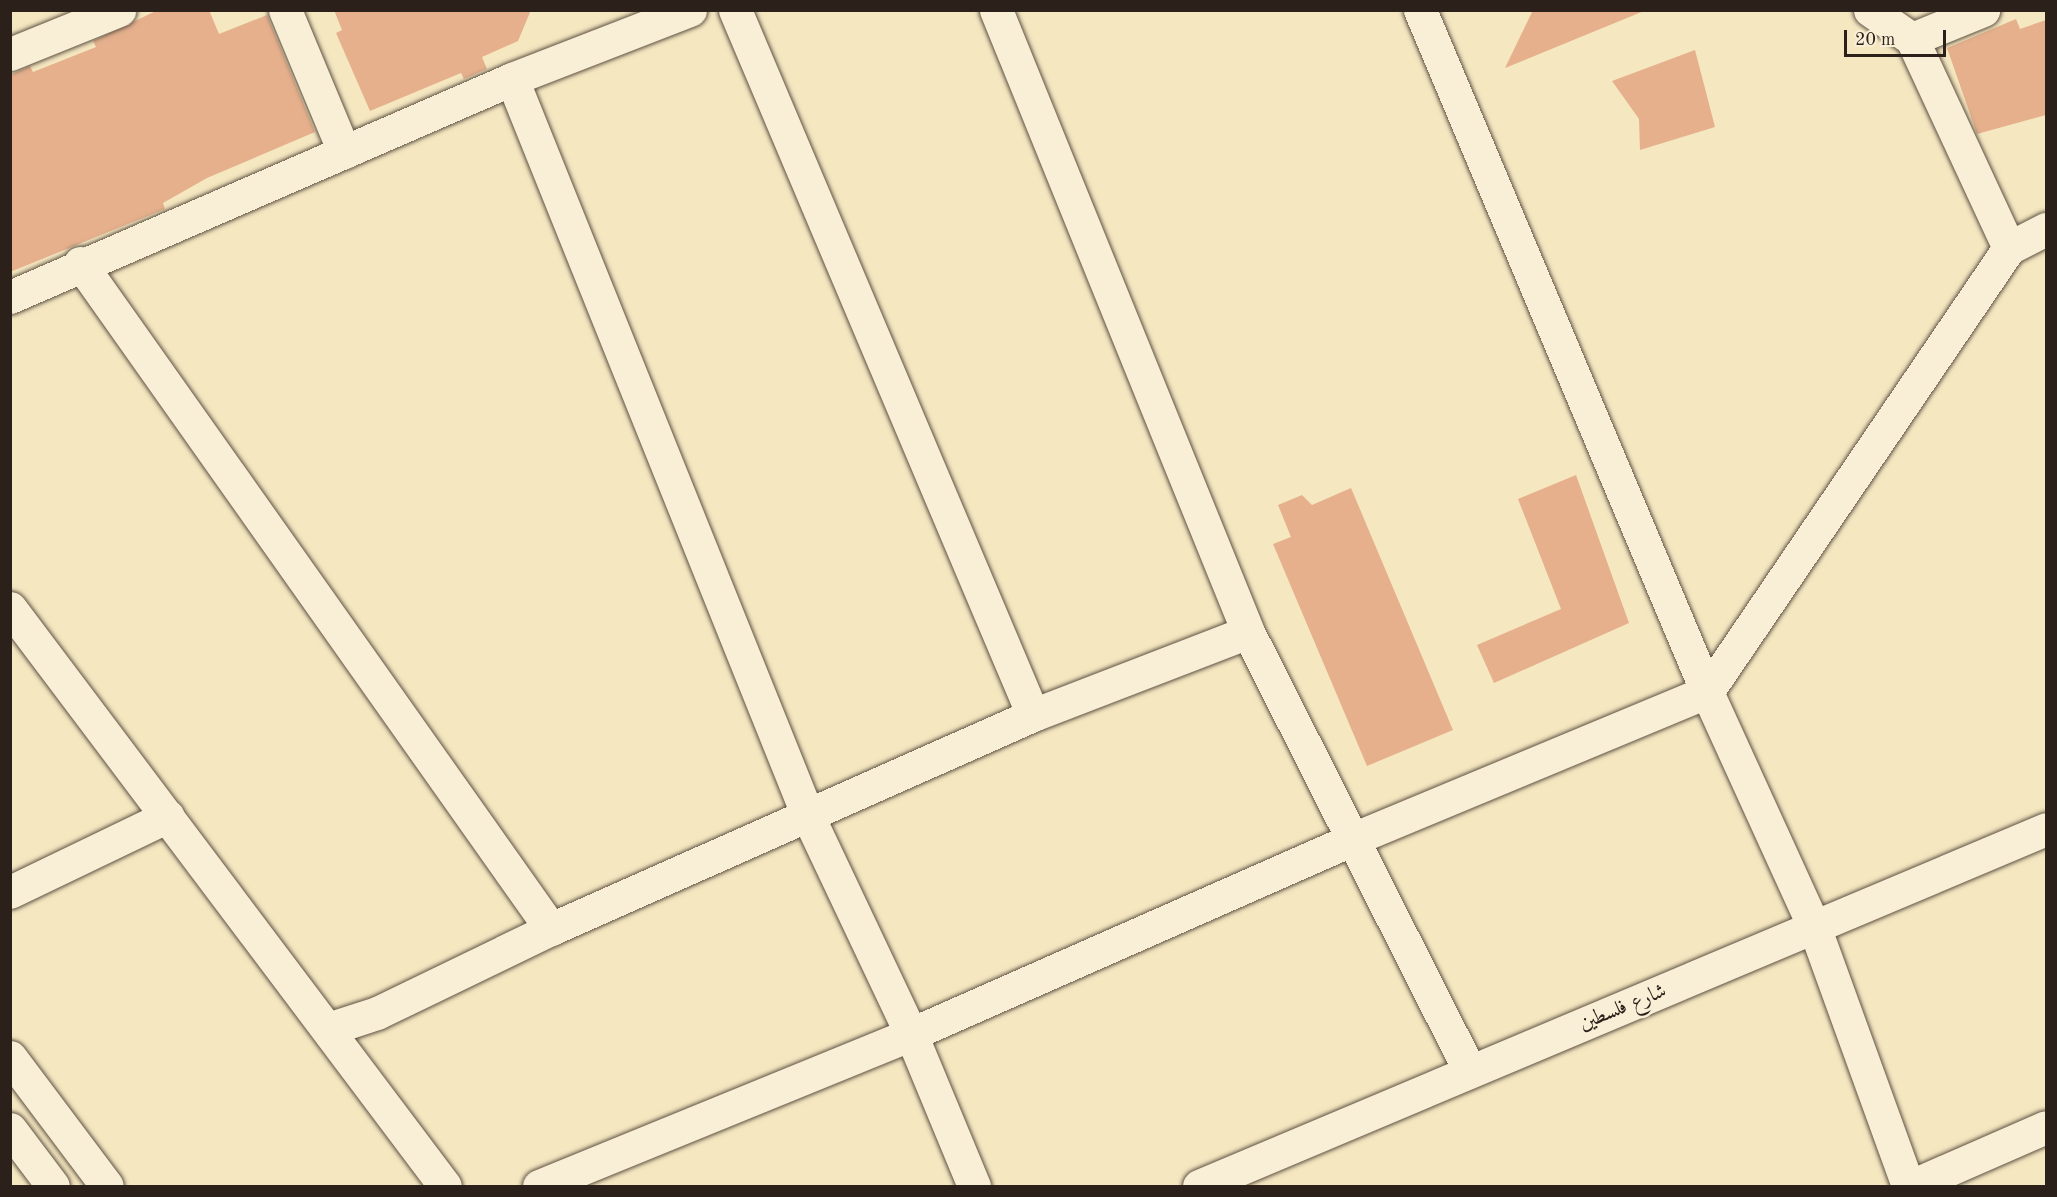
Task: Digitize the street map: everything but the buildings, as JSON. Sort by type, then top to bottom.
[{"type":"street","points":[[10,54],[119,10]]},
{"type":"street","points":[[285,10],[344,152]]},
{"type":"street","points":[[10,297],[80,263],[512,79],[690,10]]},
{"type":"street","points":[[735,10],[1033,715]]},
{"type":"street","points":[[996,10],[1248,632],[1470,1071]]},
{"type":"street","points":[[1420,10],[1707,692],[1815,928],[1909,1186],[2046,1127]]},
{"type":"street","points":[[1870,10],[1911,39],[2009,248]]},
{"type":"street","points":[[1911,39],[1983,10]]},
{"type":"street","points":[[512,79],[808,816],[910,1034],[974,1186]]},
{"type":"street","points":[[539,1186],[910,1034],[1353,839],[1707,692],[2009,248],[2046,229]]},
{"type":"street","points":[[80,263],[551,928]]},
{"type":"street","points":[[10,608],[445,1186]]},
{"type":"street","points":[[328,1029],[377,1013],[551,928],[1033,715],[1248,632]]},
{"type":"street","points":[[10,892],[168,816]]},
{"type":"street","name":"شارع فلسطين","points":[[1199,1186],[2046,829]]},
{"type":"street","points":[[10,1057],[107,1186]]},
{"type":"street","points":[[10,1129],[53,1186]]}]
